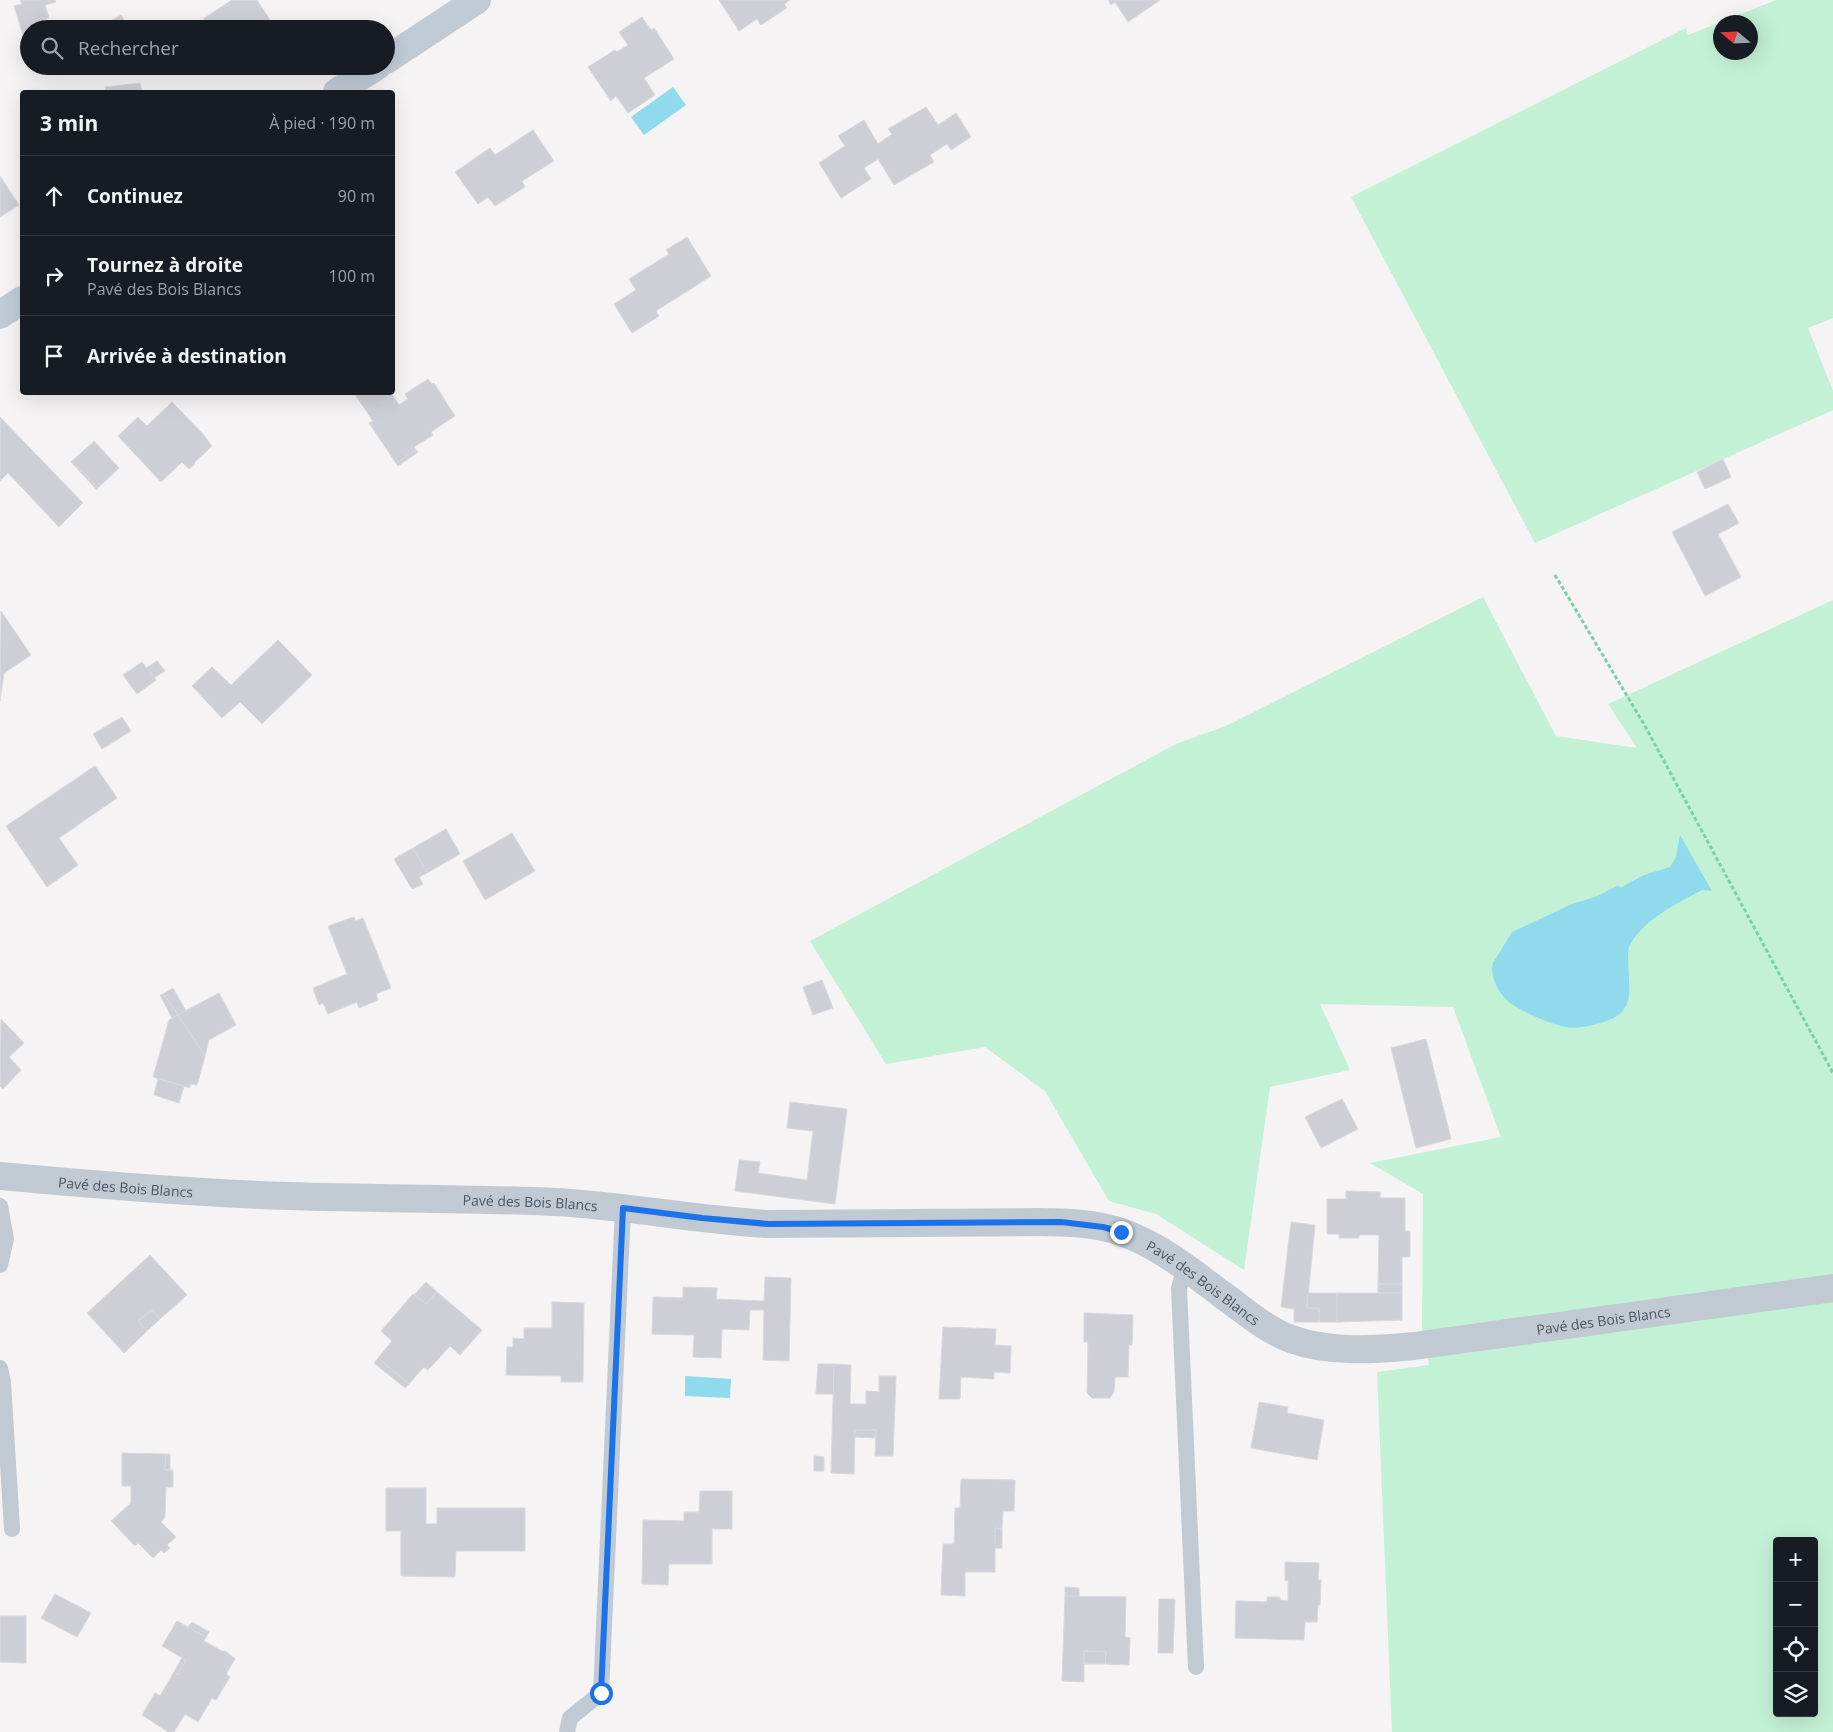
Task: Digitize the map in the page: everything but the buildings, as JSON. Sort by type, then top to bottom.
[{"type":"main road","points":[[395,54],[477,0]]},
{"type":"main road","points":[[340,90],[363,75]]},
{"type":"main road","points":[[0,315],[20,301]]},
{"type":"street","name":"Pavé des Bois Blancs","points":[[0,1176],[93,1185],[239,1194],[512,1201],[623,1208],[768,1224],[1039,1222],[1082,1224],[1121,1232],[1139,1240],[1185,1266],[1268,1328],[1288,1338],[1328,1348],[1383,1349],[1414,1346],[1833,1288]]},
{"type":"lane","points":[[0,1206],[6,1239],[0,1265]]},
{"type":"lane","points":[[567,1732],[570,1718],[601,1693],[623,1208]]},
{"type":"lane","points":[[1185,1266],[1179,1288],[1196,1667]]},
{"type":"lane","points":[[0,1368],[3,1382],[12,1529]]},
{"type":"path","points":[[1555,575],[1645,726],[1833,1073]]},
{"type":"green space","points":[[1776,0],[1833,0],[1833,318],[1808,328],[1833,391],[1833,410],[1535,543],[1351,197],[1686,28],[1688,35],[1713,25],[1713,60],[1758,60],[1758,15],[1738,15]]},
{"type":"green space","points":[[1483,597],[1556,736],[1637,748],[1608,704],[1833,600],[1833,1732],[1392,1732],[1377,1372],[1429,1365],[1422,1329],[1423,1194],[1370,1163],[1501,1137],[1453,1007],[1320,1004],[1350,1070],[1270,1087],[1244,1270],[1156,1214],[1109,1201],[1045,1091],[985,1047],[886,1064],[810,941],[1176,744],[1228,725]]},
{"type":"water","points":[[673,87],[686,105],[644,135],[631,117]]},
{"type":"water","points":[[1680,835],[1712,891],[1702,890],[1672,906],[1644,927],[1636,936],[1629,949],[1628,1001],[1621,1013],[1606,1021],[1570,1028],[1531,1015],[1513,1005],[1504,997],[1494,980],[1492,968],[1493,963],[1512,932],[1572,904],[1595,897],[1617,886],[1622,887],[1644,875],[1670,867],[1676,857]]},
{"type":"water","points":[[685,1376],[731,1379],[730,1398],[685,1396]]},
{"type":"route","points":[[601,1693],[623,1208],[736,1222],[768,1224],[1061,1222],[1103,1227],[1121,1232]]}]
